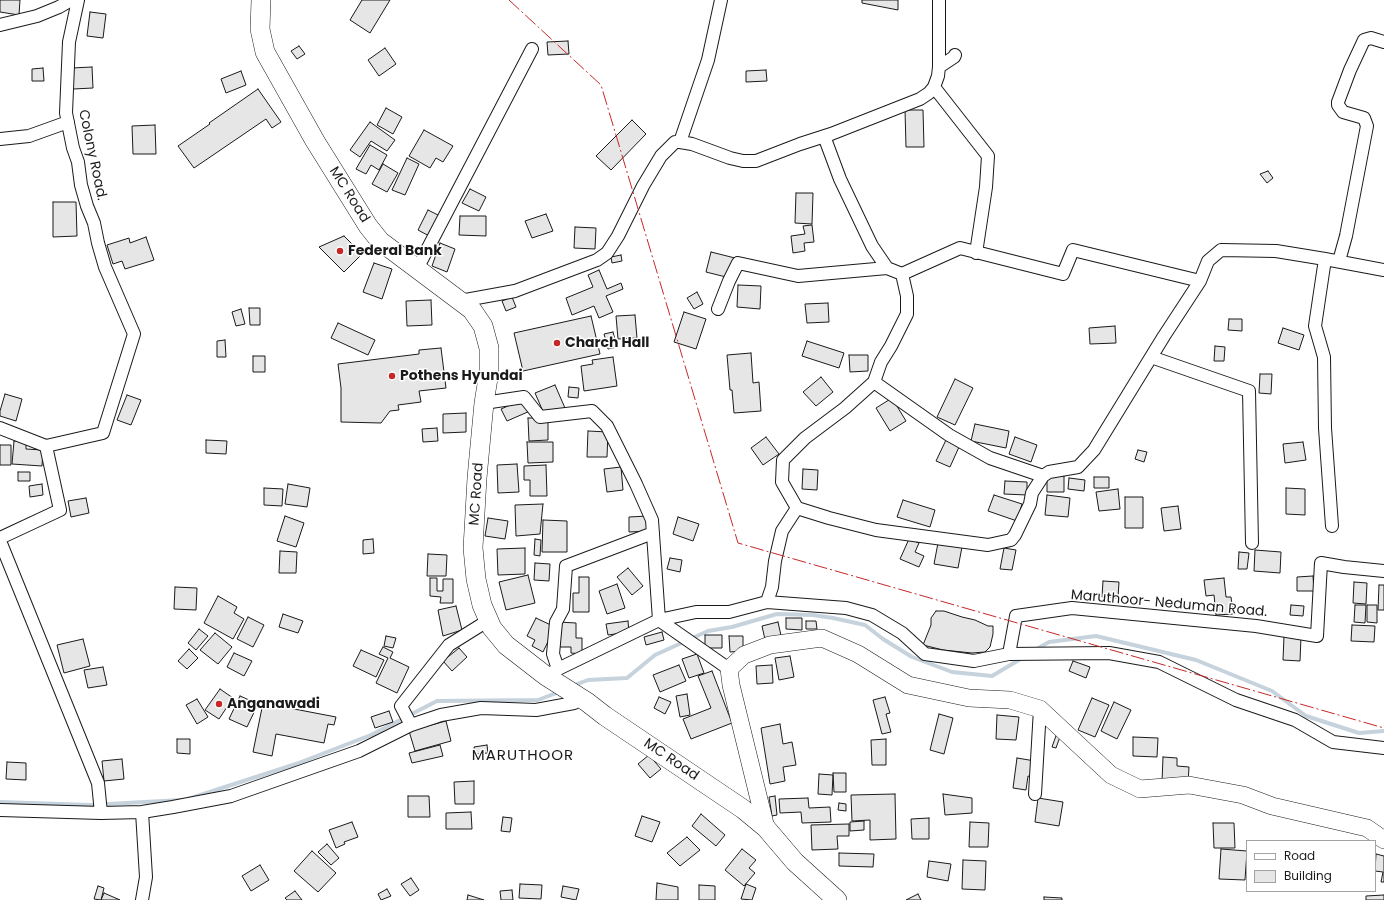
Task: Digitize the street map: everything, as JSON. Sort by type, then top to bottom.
[{"type":"main road","name":"MC Road","points":[[261,0],[260,29],[265,52],[315,141],[368,226],[380,241],[472,310],[483,326],[489,348],[489,372],[484,403],[477,478],[473,548],[476,579],[482,605],[492,628],[506,645],[552,673],[580,702],[605,716],[743,810],[766,828],[795,862],[837,900]]},
{"type":"street","points":[[0,25],[38,16],[72,0]]},
{"type":"street","name":"Colony Road.","points":[[46,446],[103,433],[134,334],[105,267],[98,244],[94,223],[81,186],[78,162],[73,148],[68,122],[66,102],[67,64],[69,42],[78,0]]},
{"type":"street","points":[[680,142],[708,60],[721,0]]},
{"type":"street","points":[[460,301],[515,291],[597,260],[607,253],[618,236],[643,186],[661,156],[675,142],[692,144],[730,158],[756,161],[920,99],[929,93],[934,87],[938,76],[940,0]]},
{"type":"street","points":[[1339,261],[1346,236],[1367,126],[1364,118],[1343,112],[1338,105],[1339,96],[1364,40],[1371,38],[1384,42]]},
{"type":"street","points":[[417,269],[532,49]]},
{"type":"street","points":[[939,67],[956,55]]},
{"type":"street","points":[[934,87],[988,156],[986,187],[976,253]]},
{"type":"street","points":[[0,139],[29,136],[68,122]]},
{"type":"street","points":[[824,136],[840,179],[872,246],[887,268]]},
{"type":"street","points":[[718,309],[738,263],[798,276],[887,268],[902,274],[960,248],[1063,274],[1072,250],[1200,281]]},
{"type":"street","points":[[902,274],[907,296],[906,314],[891,346],[881,362],[874,382],[845,408],[805,438],[783,460],[782,482],[797,508],[829,518],[876,530],[988,545],[1006,542],[1011,540],[1015,535],[1030,504],[1032,493],[1043,476],[1049,472],[1078,466],[1094,450],[1200,281],[1208,261],[1221,250],[1276,251],[1384,270]]},
{"type":"street","points":[[1325,259],[1315,326],[1324,357],[1325,428],[1332,526]]},
{"type":"street","points":[[1151,357],[1248,391],[1252,543]]},
{"type":"street","points":[[874,382],[949,435],[990,458],[1043,476]]},
{"type":"street","points":[[484,403],[524,397],[540,417],[592,410],[607,426],[652,520],[659,620]]},
{"type":"street","points":[[0,428],[46,446],[60,510],[0,538]]},
{"type":"street","points":[[767,602],[772,587],[775,561],[782,531],[797,508]]},
{"type":"street","points":[[653,533],[566,566],[563,609],[556,622],[552,673],[659,620],[696,612],[729,612],[767,602],[846,608],[872,614],[902,633],[925,654],[974,660],[1009,654],[1109,653],[1159,662],[1236,700],[1294,720],[1333,742],[1384,748]]},
{"type":"street","points":[[0,541],[98,783],[101,813]]},
{"type":"street","name":"Maruthoor- Neduman Road.","points":[[1009,654],[1016,616],[1072,608],[1256,626],[1317,636],[1321,563],[1384,571]]},
{"type":"street","points":[[411,725],[401,706],[449,645],[489,620]]},
{"type":"street","points":[[659,620],[729,669],[731,685],[766,828]]},
{"type":"street","points":[[729,669],[744,655],[770,645],[822,638],[858,654],[908,685],[968,698],[1010,700],[1040,709],[1111,775],[1140,789],[1189,785],[1243,794],[1272,806],[1367,828],[1384,840]]},
{"type":"street","points":[[0,810],[101,813],[142,812],[231,796],[359,751],[411,725],[441,715],[481,708],[536,710],[580,702]]},
{"type":"street","points":[[1035,794],[1040,709]]},
{"type":"street","points":[[142,812],[146,877],[142,900]]},
{"type":"building","points":[[0,0],[20,0],[19,15],[0,12]]},
{"type":"building","points":[[362,0],[390,0],[370,33],[350,20]]},
{"type":"building","points":[[862,0],[898,0],[898,10],[862,3]]},
{"type":"building","points":[[90,12],[106,14],[103,38],[87,36]]},
{"type":"building","points":[[568,41],[569,54],[548,55],[547,42]]},
{"type":"building","points":[[299,46],[305,54],[297,59],[291,51]]},
{"type":"building","points":[[385,48],[396,64],[379,76],[368,60]]},
{"type":"building","points":[[92,67],[93,88],[73,89],[72,68]]},
{"type":"building","points":[[43,68],[44,81],[32,81],[32,69]]},
{"type":"building","points":[[766,70],[767,81],[746,82],[746,71]]},
{"type":"building","points":[[241,71],[246,85],[226,93],[221,79]]},
{"type":"building","points":[[258,89],[281,122],[272,128],[266,119],[194,168],[178,146]]},
{"type":"building","points":[[386,108],[402,117],[393,134],[377,125]]},
{"type":"building","points":[[905,110],[923,110],[924,147],[906,147]]},
{"type":"building","points":[[632,120],[646,134],[611,170],[596,156]]},
{"type":"building","points":[[370,122],[395,140],[387,151],[371,141],[360,157],[350,150]]},
{"type":"building","points":[[155,125],[156,154],[133,154],[132,126]]},
{"type":"building","points":[[424,130],[453,146],[443,162],[436,158],[430,168],[409,156]]},
{"type":"building","points":[[370,145],[387,155],[379,170],[371,165],[366,174],[356,169]]},
{"type":"building","points":[[407,158],[419,164],[405,195],[392,190]]},
{"type":"building","points":[[383,164],[398,173],[387,192],[372,184]]},
{"type":"building","points":[[1268,171],[1273,178],[1267,183],[1260,174]]},
{"type":"building","points":[[470,189],[486,197],[479,211],[462,203]]},
{"type":"building","points":[[796,193],[813,193],[812,224],[795,223]]},
{"type":"building","points":[[53,202],[76,202],[77,236],[53,237]]},
{"type":"building","points":[[428,210],[442,217],[431,237],[418,230]]},
{"type":"building","points":[[546,214],[553,231],[532,238],[525,221]]},
{"type":"building","points":[[460,216],[486,216],[486,236],[459,235]]},
{"type":"building","points":[[812,225],[814,242],[804,243],[805,251],[793,253],[791,236],[805,234],[803,226]]},
{"type":"building","points":[[575,227],[596,228],[595,249],[574,248]]},
{"type":"building","name":"Federal Bank","points":[[344,236],[362,254],[344,272],[319,247]]},
{"type":"building","points":[[146,237],[154,260],[125,269],[122,261],[113,264],[107,245],[129,238],[130,243]]},
{"type":"building","points":[[440,243],[455,249],[447,272],[432,266]]},
{"type":"building","points":[[711,252],[735,258],[730,278],[706,272]]},
{"type":"building","points":[[621,255],[622,261],[612,263],[611,257]]},
{"type":"building","points":[[374,263],[392,269],[382,299],[363,292]]},
{"type":"building","points":[[599,270],[607,289],[621,283],[623,289],[606,296],[613,312],[599,318],[594,306],[572,315],[566,298],[593,287],[588,275]]},
{"type":"building","points":[[738,285],[761,286],[760,309],[737,307]]},
{"type":"building","points":[[697,292],[703,304],[694,309],[687,298]]},
{"type":"building","points":[[512,297],[516,307],[506,311],[502,301]]},
{"type":"building","points":[[431,300],[432,325],[407,326],[406,301]]},
{"type":"building","points":[[828,303],[829,322],[807,323],[805,304]]},
{"type":"building","points":[[249,308],[260,308],[260,325],[250,325]]},
{"type":"building","points":[[241,309],[245,324],[236,326],[232,312]]},
{"type":"building","points":[[684,312],[706,319],[696,349],[674,342]]},
{"type":"building","points":[[635,315],[637,338],[618,339],[616,316]]},
{"type":"building","name":"Charch Hall","points":[[591,316],[600,354],[523,371],[514,333]]},
{"type":"building","points":[[1229,319],[1242,319],[1242,331],[1228,330]]},
{"type":"building","points":[[338,323],[375,340],[368,355],[331,338]]},
{"type":"building","points":[[1115,326],[1116,343],[1090,344],[1089,328]]},
{"type":"building","points":[[1283,328],[1304,335],[1299,350],[1278,343]]},
{"type":"building","points":[[613,332],[617,347],[608,349],[604,334]]},
{"type":"building","points":[[225,340],[226,357],[217,357],[217,341]]},
{"type":"building","points":[[807,341],[844,353],[839,368],[802,356]]},
{"type":"building","points":[[1215,346],[1225,347],[1224,361],[1214,361]]},
{"type":"building","name":"Pothens Hyundai","points":[[441,348],[446,388],[419,391],[421,402],[398,405],[399,410],[390,411],[381,423],[341,422],[341,388],[338,364],[419,354],[419,350]]},
{"type":"building","points":[[751,353],[753,383],[759,382],[761,411],[734,413],[732,390],[730,390],[727,355]]},
{"type":"building","points":[[849,355],[868,355],[868,371],[850,372]]},
{"type":"building","points":[[253,356],[265,356],[265,372],[253,372]]},
{"type":"building","points":[[613,357],[617,386],[584,391],[581,366],[593,364],[592,360]]},
{"type":"building","points":[[1260,374],[1272,374],[1271,394],[1259,393]]},
{"type":"building","points":[[821,377],[833,392],[816,406],[803,392]]},
{"type":"building","points":[[955,379],[973,388],[955,425],[937,417]]},
{"type":"building","points":[[555,385],[565,408],[545,416],[535,393]]},
{"type":"building","points":[[569,387],[579,388],[578,398],[568,397]]},
{"type":"building","points":[[5,394],[22,399],[16,421],[0,416]]},
{"type":"building","points":[[127,395],[141,400],[131,425],[117,420]]},
{"type":"building","points":[[892,398],[906,421],[890,431],[876,408]]},
{"type":"building","points":[[524,399],[530,411],[507,421],[501,409]]},
{"type":"building","points":[[466,413],[466,432],[443,433],[443,414]]},
{"type":"building","points":[[528,418],[548,418],[548,440],[529,441]]},
{"type":"building","points":[[975,424],[1009,431],[1006,448],[971,441]]},
{"type":"building","points":[[437,428],[438,441],[423,442],[422,429]]},
{"type":"building","points":[[588,431],[608,432],[607,457],[587,457]]},
{"type":"building","points":[[766,437],[779,454],[763,465],[751,448]]},
{"type":"building","points":[[1015,437],[1037,445],[1031,462],[1009,454]]},
{"type":"building","points":[[206,440],[227,441],[226,454],[206,453]]},
{"type":"building","points":[[946,440],[959,447],[950,467],[936,461]]},
{"type":"building","points":[[14,441],[26,441],[26,449],[43,450],[42,466],[12,464]]},
{"type":"building","points":[[527,442],[553,442],[553,462],[528,463]]},
{"type":"building","points":[[1303,442],[1306,460],[1285,463],[1283,444]]},
{"type":"building","points":[[0,445],[11,445],[11,465],[0,465]]},
{"type":"building","points":[[1138,450],[1147,452],[1144,462],[1135,459]]},
{"type":"building","points":[[517,464],[519,492],[498,493],[497,465]]},
{"type":"building","points":[[546,465],[547,496],[530,496],[530,480],[524,480],[524,466]]},
{"type":"building","points":[[621,467],[623,490],[607,492],[604,469]]},
{"type":"building","points":[[803,469],[818,470],[817,490],[802,489]]},
{"type":"building","points":[[18,472],[30,472],[30,481],[18,481]]},
{"type":"building","points":[[1064,476],[1064,492],[1047,492],[1047,477]]},
{"type":"building","points":[[1094,477],[1109,477],[1109,488],[1094,488]]},
{"type":"building","points":[[1069,478],[1085,480],[1084,491],[1068,489]]},
{"type":"building","points":[[1005,481],[1027,482],[1027,495],[1004,494]]},
{"type":"building","points":[[42,484],[43,495],[30,497],[29,486]]},
{"type":"building","points":[[288,484],[310,488],[307,507],[285,504]]},
{"type":"building","points":[[264,488],[283,489],[282,506],[264,505]]},
{"type":"building","points":[[1286,488],[1305,489],[1305,515],[1286,514]]},
{"type":"building","points":[[1118,489],[1120,509],[1099,511],[1096,492]]},
{"type":"building","points":[[994,495],[1022,504],[1017,521],[988,511]]},
{"type":"building","points":[[1047,495],[1070,498],[1068,517],[1045,515]]},
{"type":"building","points":[[1125,497],[1143,497],[1143,528],[1125,528]]},
{"type":"building","points":[[86,498],[89,513],[71,517],[68,501]]},
{"type":"building","points":[[903,500],[935,510],[930,527],[897,517]]},
{"type":"building","points":[[543,504],[540,534],[516,536],[515,505]]},
{"type":"building","points":[[1178,506],[1181,529],[1164,531],[1161,508]]},
{"type":"building","points":[[285,516],[304,523],[296,547],[277,541]]},
{"type":"building","points":[[648,516],[649,531],[629,532],[629,517]]},
{"type":"building","points":[[678,517],[699,524],[693,541],[673,534]]},
{"type":"building","points":[[488,518],[508,521],[505,539],[485,536]]},
{"type":"building","points":[[543,520],[567,521],[567,552],[542,552]]},
{"type":"building","points":[[373,539],[374,553],[363,554],[363,540]]},
{"type":"building","points":[[535,539],[541,540],[540,556],[534,555]]},
{"type":"building","points":[[909,539],[919,543],[915,552],[924,556],[919,567],[900,559]]},
{"type":"building","points":[[938,543],[962,547],[958,568],[934,564]]},
{"type":"building","points":[[525,548],[525,574],[498,575],[497,549]]},
{"type":"building","points":[[1004,548],[1016,550],[1012,570],[1000,569]]},
{"type":"building","points":[[1255,550],[1281,552],[1280,573],[1254,571]]},
{"type":"building","points":[[280,551],[297,552],[296,573],[279,573]]},
{"type":"building","points":[[1239,552],[1249,553],[1247,569],[1238,569]]},
{"type":"building","points":[[428,554],[447,555],[446,576],[427,576]]},
{"type":"building","points":[[670,558],[682,560],[680,572],[667,569]]},
{"type":"building","points":[[535,563],[550,564],[549,581],[534,580]]},
{"type":"building","points":[[628,568],[643,586],[632,595],[617,577]]},
{"type":"building","points":[[528,575],[535,603],[506,610],[499,582]]},
{"type":"building","points":[[1313,576],[1314,591],[1297,591],[1297,577]]},
{"type":"building","points":[[579,577],[589,577],[589,612],[573,612],[573,593],[579,593]]},
{"type":"building","points":[[430,578],[437,578],[437,591],[443,591],[443,579],[453,579],[453,603],[440,603],[441,597],[430,596]]},
{"type":"building","points":[[1224,578],[1226,597],[1231,597],[1233,614],[1216,615],[1214,595],[1206,596],[1204,580]]},
{"type":"building","points":[[1103,581],[1119,582],[1118,598],[1102,597]]},
{"type":"building","points":[[1354,582],[1367,583],[1366,604],[1353,603]]},
{"type":"building","points":[[617,584],[625,608],[607,614],[599,591]]},
{"type":"building","points":[[1379,585],[1384,585],[1384,610],[1378,610]]},
{"type":"building","points":[[175,587],[197,588],[196,610],[174,609]]},
{"type":"building","points":[[218,596],[237,607],[234,613],[244,619],[233,639],[204,623]]},
{"type":"building","points":[[1291,605],[1304,606],[1303,616],[1290,615]]},
{"type":"building","points":[[1355,605],[1366,605],[1365,623],[1354,622]]},
{"type":"building","points":[[1367,605],[1377,605],[1377,623],[1367,622]]},
{"type":"building","points":[[456,606],[462,630],[443,636],[438,610]]},
{"type":"building","points":[[936,611],[944,611],[975,620],[988,626],[993,626],[990,647],[985,652],[972,653],[943,650],[923,645],[931,625],[931,618]]},
{"type":"building","points":[[283,614],[303,621],[298,633],[279,627]]},
{"type":"building","points":[[248,617],[264,625],[253,647],[237,639]]},
{"type":"building","points":[[536,618],[555,627],[543,652],[532,646],[535,640],[527,636]]},
{"type":"building","points":[[786,618],[802,618],[802,630],[786,629]]},
{"type":"building","points":[[628,621],[629,632],[608,635],[606,624]]},
{"type":"building","points":[[806,621],[816,621],[817,629],[806,629]]},
{"type":"building","points":[[558,622],[576,623],[576,638],[582,638],[582,654],[571,653],[571,647],[557,647]]},
{"type":"building","points":[[778,622],[782,640],[766,644],[762,626]]},
{"type":"building","points":[[1352,625],[1375,626],[1374,642],[1351,641]]},
{"type":"building","points":[[199,629],[208,636],[196,650],[188,643]]},
{"type":"building","points":[[662,632],[664,640],[646,645],[644,637]]},
{"type":"building","points":[[215,633],[232,647],[218,664],[200,650]]},
{"type":"building","points":[[705,635],[722,635],[722,648],[705,648]]},
{"type":"building","points":[[386,636],[396,638],[393,648],[384,646]]},
{"type":"building","points":[[729,636],[743,636],[743,651],[730,652]]},
{"type":"building","points":[[1284,636],[1301,637],[1300,661],[1283,660]]},
{"type":"building","points":[[83,639],[90,666],[64,673],[57,645]]},
{"type":"building","points":[[383,647],[393,652],[390,658],[409,667],[397,693],[376,683],[388,658],[379,654]]},
{"type":"building","points":[[459,648],[467,657],[452,671],[443,661]]},
{"type":"building","points":[[189,649],[198,658],[187,669],[178,661]]},
{"type":"building","points":[[361,650],[384,660],[376,677],[353,666]]},
{"type":"building","points":[[234,653],[252,661],[244,676],[227,667]]},
{"type":"building","points":[[697,654],[704,673],[689,678],[682,659]]},
{"type":"building","points":[[790,656],[794,677],[779,680],[775,658]]},
{"type":"building","points":[[1073,661],[1090,667],[1086,678],[1069,671]]},
{"type":"building","points":[[679,665],[686,681],[660,692],[653,675]]},
{"type":"building","points":[[772,665],[773,683],[757,684],[756,666]]},
{"type":"building","points":[[103,667],[107,685],[88,688],[84,670]]},
{"type":"building","points":[[712,671],[732,723],[691,739],[683,719],[711,708],[698,676]]},
{"type":"building","name":"Anganawadi","points":[[220,689],[233,698],[219,719],[205,710]]},
{"type":"building","points":[[687,694],[690,715],[680,717],[676,696]]},
{"type":"building","points":[[240,696],[258,704],[247,727],[229,719]]},
{"type":"building","points":[[659,697],[671,702],[665,714],[654,708]]},
{"type":"building","points":[[885,697],[890,713],[886,714],[891,732],[882,734],[873,700]]},
{"type":"building","points":[[1092,698],[1109,705],[1095,737],[1078,730]]},
{"type":"building","points":[[197,699],[208,717],[197,724],[186,705]]},
{"type":"building","points":[[1114,702],[1131,710],[1117,739],[1101,731]]},
{"type":"building","points":[[263,703],[336,717],[334,725],[328,724],[324,743],[276,734],[272,756],[253,752]]},
{"type":"building","points":[[389,711],[393,722],[375,728],[371,717]]},
{"type":"building","points":[[939,714],[953,718],[944,754],[930,750]]},
{"type":"building","points":[[997,715],[1019,717],[1016,740],[996,739]]},
{"type":"building","points":[[446,721],[451,741],[415,751],[409,731]]},
{"type":"building","points":[[780,724],[783,744],[792,742],[796,765],[783,767],[785,781],[770,784],[761,728]]},
{"type":"building","points":[[1057,733],[1061,734],[1056,748],[1052,747]]},
{"type":"building","points":[[1133,737],[1158,738],[1157,757],[1133,756]]},
{"type":"building","points":[[177,739],[190,739],[190,754],[177,753]]},
{"type":"building","points":[[886,739],[886,765],[872,765],[871,740]]},
{"type":"building","points":[[440,745],[443,756],[412,763],[409,753]]},
{"type":"building","points":[[487,745],[488,753],[475,754],[474,747]]},
{"type":"building","points":[[649,755],[661,769],[650,778],[638,764]]},
{"type":"building","points":[[1163,757],[1177,758],[1177,766],[1189,767],[1188,783],[1162,782]]},
{"type":"building","points":[[1017,758],[1035,761],[1032,777],[1028,776],[1026,790],[1013,788]]},
{"type":"building","points":[[122,759],[124,779],[104,781],[102,761]]},
{"type":"building","points":[[7,762],[26,763],[26,780],[6,779]]},
{"type":"building","points":[[833,773],[846,773],[846,792],[834,792]]},
{"type":"building","points":[[819,774],[833,775],[832,795],[818,794]]},
{"type":"building","points":[[474,781],[474,804],[455,804],[454,782]]},
{"type":"building","points":[[895,794],[896,839],[870,840],[870,820],[852,821],[851,795]]},
{"type":"building","points":[[943,794],[972,798],[972,813],[945,815]]},
{"type":"building","points":[[408,796],[429,796],[430,817],[408,817]]},
{"type":"building","points":[[775,796],[777,815],[772,816],[769,797]]},
{"type":"building","points":[[808,798],[809,808],[830,807],[831,822],[802,823],[801,812],[780,813],[779,799]]},
{"type":"building","points":[[1038,798],[1063,802],[1059,826],[1035,822]]},
{"type":"building","points":[[839,803],[846,804],[846,811],[838,810]]},
{"type":"building","points":[[471,812],[472,829],[446,829],[446,813]]},
{"type":"building","points":[[701,814],[725,835],[716,846],[692,826]]},
{"type":"building","points":[[642,816],[660,822],[652,842],[635,836]]},
{"type":"building","points":[[503,817],[512,818],[510,832],[501,831]]},
{"type":"building","points":[[929,818],[929,839],[912,839],[911,819]]},
{"type":"building","points":[[864,821],[864,830],[850,831],[850,822]]},
{"type":"building","points":[[352,822],[358,837],[344,842],[345,844],[336,848],[329,830]]},
{"type":"building","points":[[970,822],[989,823],[988,847],[969,847]]},
{"type":"building","points":[[1213,823],[1234,823],[1235,848],[1214,848]]},
{"type":"building","points":[[849,824],[849,836],[837,836],[838,849],[812,850],[811,825]]},
{"type":"building","points":[[687,837],[700,850],[680,866],[667,853]]},
{"type":"building","points":[[327,844],[339,858],[331,865],[318,852]]},
{"type":"building","points":[[742,849],[756,860],[749,868],[755,873],[744,886],[725,870]]},
{"type":"building","points":[[1221,849],[1246,851],[1245,880],[1219,879]]},
{"type":"building","points":[[312,851],[336,873],[318,892],[294,871]]},
{"type":"building","points":[[839,853],[874,854],[873,867],[839,866]]},
{"type":"building","points":[[1376,854],[1384,856],[1384,882],[1381,882],[1383,872],[1376,871]]},
{"type":"building","points":[[963,860],[986,861],[985,890],[962,889]]},
{"type":"building","points":[[929,861],[951,864],[948,881],[927,877]]},
{"type":"building","points":[[260,865],[269,880],[251,891],[242,876]]},
{"type":"building","points":[[411,878],[419,890],[410,896],[401,884]]},
{"type":"building","points":[[657,883],[678,887],[678,900],[656,900]]},
{"type":"building","points":[[520,884],[542,885],[541,899],[519,898]]},
{"type":"building","points":[[746,884],[756,888],[752,900],[741,899]]},
{"type":"building","points":[[699,885],[715,886],[715,900],[699,900]]},
{"type":"building","points":[[98,886],[104,888],[101,900],[94,899]]},
{"type":"building","points":[[563,886],[579,889],[576,900],[561,897]]},
{"type":"building","points":[[387,889],[391,896],[381,900],[378,894]]},
{"type":"building","points":[[512,890],[513,900],[501,900],[500,891]]},
{"type":"building","points":[[295,891],[302,900],[287,900],[285,898]]},
{"type":"building","points":[[104,893],[120,900],[101,900]]},
{"type":"building","points":[[918,894],[921,900],[906,900]]},
{"type":"building","points":[[468,895],[484,900],[467,900]]},
{"type":"building","points":[[1384,895],[1384,900],[1366,900],[1366,896]]},
{"type":"building","points":[[1044,897],[1062,898],[1062,900],[1044,900]]},
{"type":"waterway","points":[[572,686],[588,680],[627,678],[655,655],[708,631],[732,627],[777,614],[813,615],[865,625],[883,639],[912,657],[952,672],[992,676],[1024,657]]},
{"type":"waterway","points":[[1035,650],[1049,642],[1096,636],[1196,660],[1272,691],[1306,716],[1359,733],[1384,731]]},
{"type":"waterway","points":[[188,799],[296,764],[371,735],[437,701],[538,700],[559,692]]},
{"type":"waterway","points":[[0,802],[90,805],[181,800]]},
{"type":"power","points":[[509,0],[601,85],[738,543],[1384,728]]},
{"type":"place","name":"Federal Bank","points":[[340,251]]},
{"type":"place","name":"Charch Hall","points":[[557,343]]},
{"type":"place","name":"Pothens Hyundai","points":[[392,376]]},
{"type":"place","name":"Anganawadi","points":[[219,704]]},
{"type":"district","name":"MARUTHOOR","points":[[523,756]]}]
